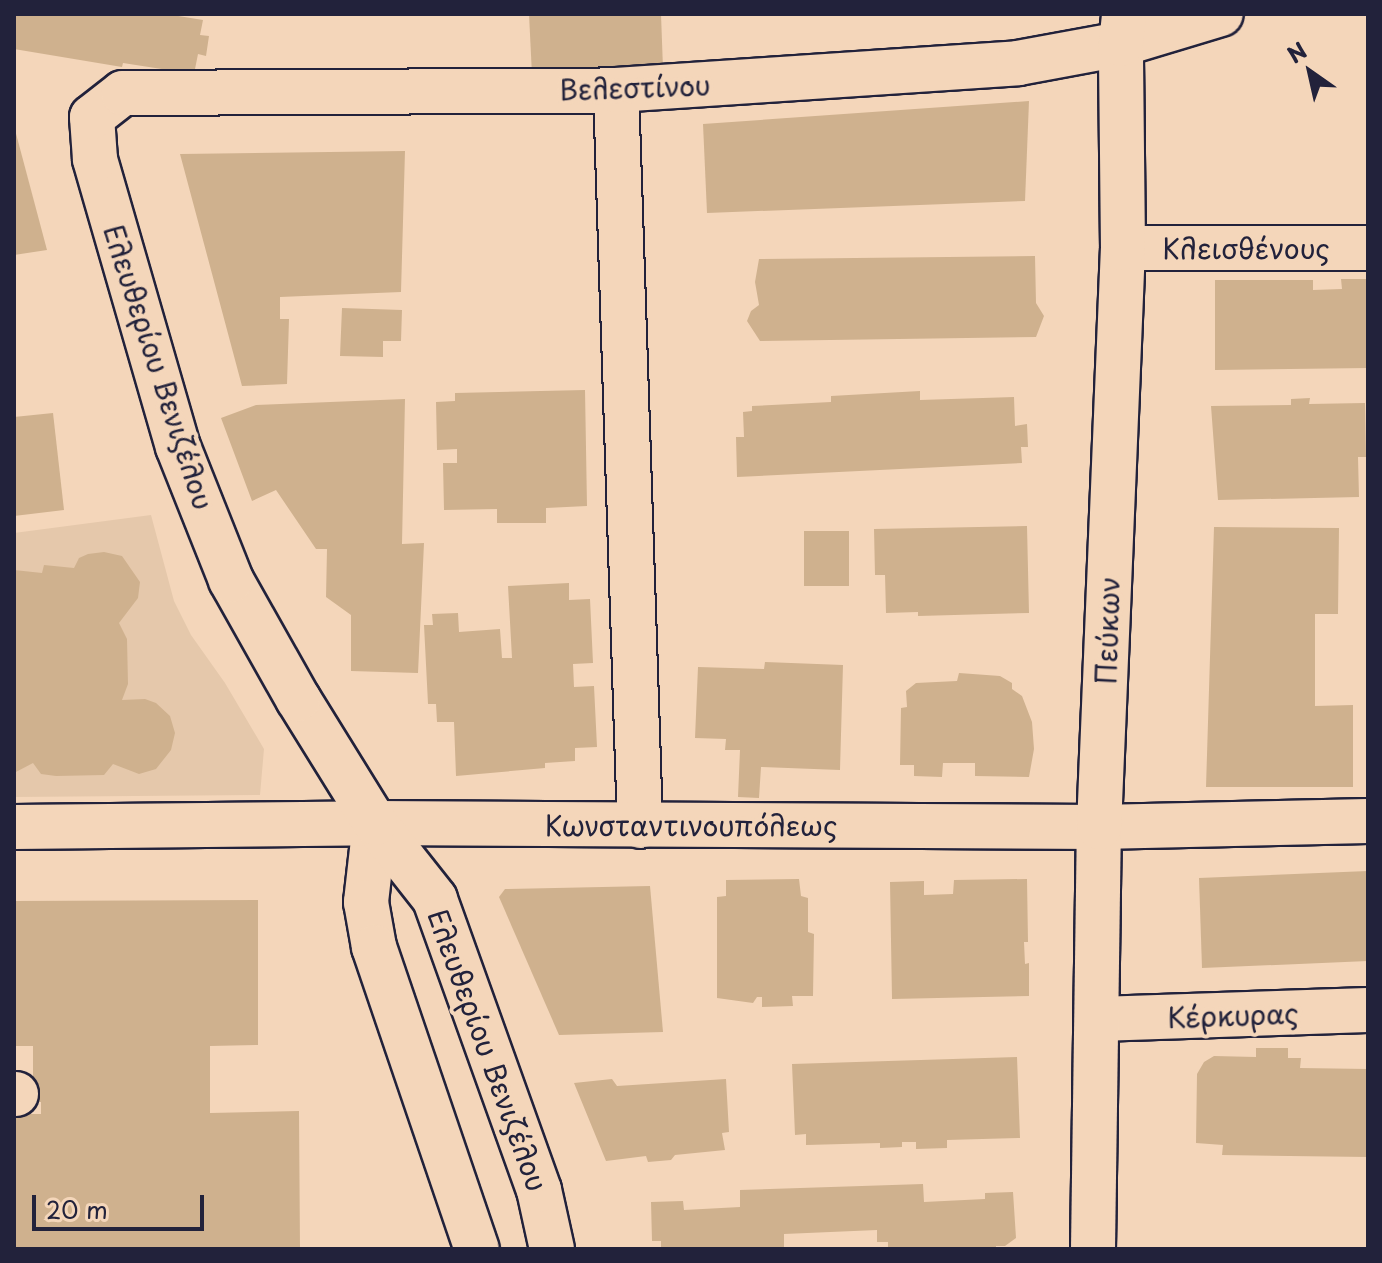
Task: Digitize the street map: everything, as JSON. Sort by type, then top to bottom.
[{"type":"street","name":"Βελεστίνου","points":[[95,159],[92,117],[123,93],[616,90],[1018,63],[1123,29],[1221,14]]},
{"type":"street","name":"Πεύκων","points":[[1093,1249],[1099,827],[1123,248],[1123,29]]},
{"type":"street","points":[[616,90],[640,826]]},
{"type":"street","name":"Ελευθερίου Βενιζέλου","points":[[95,159],[178,447],[231,580],[298,699],[375,823],[435,899],[539,1190],[552,1249]]},
{"type":"street","name":"Κλεισθένους","points":[[1123,248],[1368,248]]},
{"type":"street","name":"Κωνσταντινουπόλεως","points":[[14,827],[375,823],[1099,827],[1368,821]]},
{"type":"street","points":[[375,823],[366,902],[374,947],[472,1224],[477,1249]]},
{"type":"street","name":"Κέρκυρας","points":[[1098,1019],[1368,1010]]},
{"type":"shaded area","points":[[151,515],[174,601],[191,635],[225,683],[264,749],[260,795],[14,797],[14,533]]},
{"type":"building","points":[[14,14],[166,14],[203,20],[200,35],[209,36],[206,56],[198,54],[194,74],[123,63],[122,67],[14,49]]},
{"type":"building","points":[[529,14],[661,14],[663,69],[532,75]]},
{"type":"building","points":[[1029,101],[1025,201],[707,213],[703,124]]},
{"type":"building","points":[[14,126],[47,250],[14,255]]},
{"type":"building","points":[[405,151],[401,292],[280,297],[280,319],[289,319],[287,384],[242,386],[180,154]]},
{"type":"building","points":[[1035,256],[1036,303],[1044,316],[1036,337],[760,341],[747,321],[751,311],[759,305],[755,282],[759,259]]},
{"type":"building","points":[[1341,279],[1368,279],[1368,368],[1215,370],[1215,280],[1313,280],[1313,290],[1342,289]]},
{"type":"building","points":[[342,308],[402,310],[401,341],[383,341],[383,357],[340,356]]},
{"type":"building","points":[[585,390],[587,506],[546,508],[546,523],[497,523],[497,509],[444,510],[443,463],[457,463],[457,449],[437,450],[436,402],[455,401],[455,393]]},
{"type":"building","points":[[920,391],[920,400],[1014,397],[1015,426],[1027,424],[1028,447],[1021,447],[1022,463],[737,477],[736,437],[744,437],[743,412],[752,411],[752,406],[831,402],[831,396]]},
{"type":"building","points":[[1310,398],[1309,404],[1365,403],[1366,457],[1358,457],[1359,497],[1218,500],[1211,406],[1291,405],[1291,399]]},
{"type":"building","points":[[405,399],[402,544],[424,543],[418,673],[351,671],[351,615],[326,597],[327,549],[316,549],[276,490],[252,501],[221,418],[256,405]]},
{"type":"building","points":[[53,413],[64,510],[14,516],[14,417]]},
{"type":"building","points":[[1027,526],[1029,613],[918,616],[918,612],[886,613],[885,575],[875,575],[874,529]]},
{"type":"building","points":[[1214,527],[1339,528],[1338,614],[1315,614],[1315,706],[1353,705],[1353,787],[1206,787]]},
{"type":"building","points":[[804,531],[849,531],[849,586],[804,586]]},
{"type":"building","points":[[104,552],[122,556],[140,582],[138,598],[119,623],[127,639],[128,684],[122,700],[145,699],[156,703],[170,716],[175,733],[171,750],[156,769],[139,774],[113,764],[104,775],[56,776],[41,774],[33,763],[14,773],[14,570],[42,573],[44,565],[74,568],[79,558]]},
{"type":"building","points":[[569,583],[569,600],[590,599],[593,663],[573,664],[574,687],[594,686],[597,747],[575,748],[575,761],[545,763],[545,768],[456,776],[454,722],[437,722],[436,704],[428,704],[424,625],[433,625],[432,614],[458,613],[459,632],[500,629],[502,658],[512,658],[508,586]]},
{"type":"building","points":[[765,662],[843,665],[840,770],[761,767],[759,798],[738,797],[740,750],[725,750],[726,739],[695,738],[698,667],[764,669]]},
{"type":"building","points":[[959,673],[1000,676],[1012,683],[1012,689],[1022,696],[1032,722],[1034,749],[1029,777],[975,776],[975,763],[943,763],[942,777],[914,776],[914,765],[900,765],[901,708],[907,707],[906,691],[916,683],[957,681]]},
{"type":"building","points":[[1368,871],[1368,961],[1202,968],[1199,878]]},
{"type":"building","points":[[799,879],[801,896],[808,898],[808,932],[814,934],[813,996],[792,996],[793,1006],[762,1007],[762,997],[757,997],[753,1003],[717,998],[717,897],[726,896],[726,880]]},
{"type":"building","points":[[1027,879],[1028,942],[1024,942],[1025,964],[1029,963],[1029,996],[892,999],[890,882],[924,881],[924,895],[953,894],[954,880]]},
{"type":"building","points":[[650,886],[663,1032],[559,1035],[499,897],[505,889]]},
{"type":"building","points":[[258,900],[258,1045],[210,1046],[210,1113],[299,1111],[300,1249],[14,1249],[14,1114],[41,1114],[41,1102],[33,1102],[33,1046],[14,1046],[14,901]]},
{"type":"building","points":[[1256,1048],[1288,1048],[1288,1058],[1301,1058],[1300,1068],[1368,1069],[1368,1157],[1222,1155],[1223,1145],[1196,1143],[1197,1074],[1204,1062],[1214,1056],[1256,1057]]},
{"type":"building","points":[[1017,1057],[1020,1138],[947,1140],[947,1148],[916,1149],[916,1142],[902,1142],[902,1147],[880,1148],[880,1143],[806,1145],[806,1134],[795,1135],[792,1064]]},
{"type":"building","points":[[612,1079],[617,1086],[726,1079],[729,1132],[722,1133],[725,1150],[675,1155],[671,1160],[648,1162],[646,1156],[606,1161],[574,1083]]},
{"type":"building","points":[[923,1184],[924,1202],[985,1199],[985,1193],[1013,1192],[1016,1238],[1005,1246],[996,1246],[996,1249],[888,1249],[888,1242],[877,1242],[877,1230],[784,1234],[784,1249],[661,1249],[661,1241],[652,1241],[651,1202],[683,1201],[684,1210],[740,1207],[740,1190]]}]
